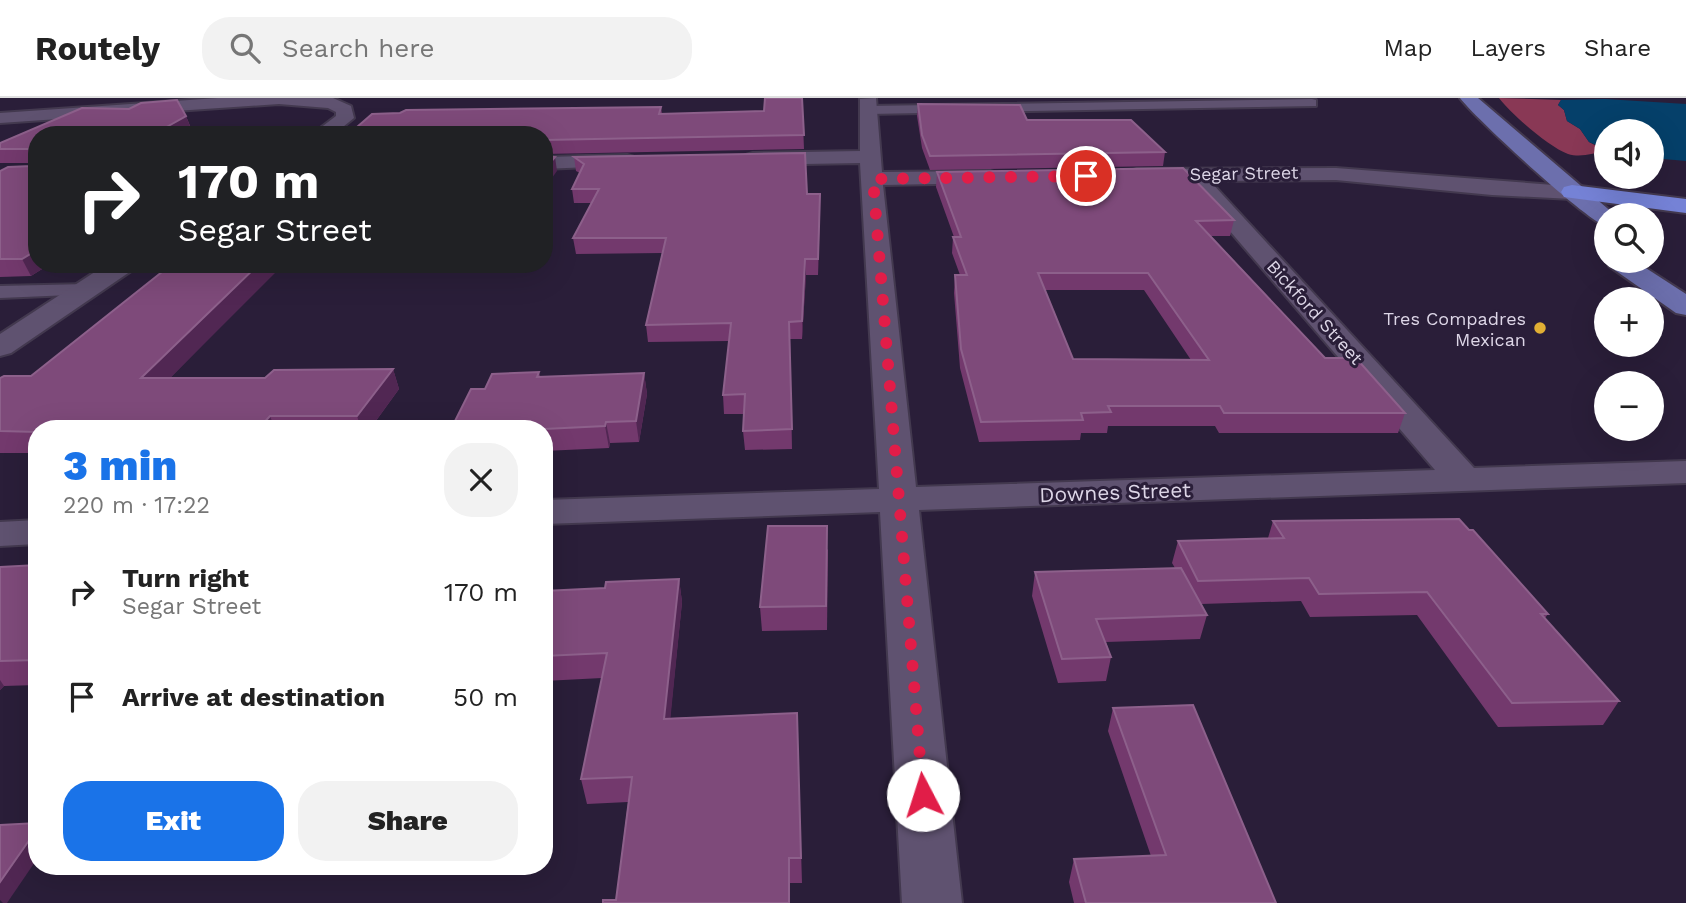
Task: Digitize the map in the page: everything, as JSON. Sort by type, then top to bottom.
[{"type":"highway","points":[[1572,192],[1622,188],[1686,193]]},
{"type":"highway","points":[[1572,192],[1686,206]]},
{"type":"main road","points":[[1471,100],[1594,209]]},
{"type":"main road","points":[[1572,192],[1565,213],[1575,224]]},
{"type":"main road","points":[[1637,273],[1686,307]]},
{"type":"street","points":[[0,118],[279,99],[332,103],[345,110],[345,118],[333,126]]},
{"type":"street","points":[[868,105],[932,903]]},
{"type":"street","points":[[739,159],[1012,177]]},
{"type":"street","points":[[553,163],[642,161]]},
{"type":"street","name":"Bickford Street","points":[[1192,174],[1465,481]]},
{"type":"street","name":"Segar Street","points":[[1123,175],[1354,174],[1492,188],[1572,192]]},
{"type":"street","points":[[0,347],[111,273]]},
{"type":"street","name":"Downes Street","points":[[553,512],[1686,472]]},
{"type":"street","points":[[0,534],[28,533]]},
{"type":"lane","points":[[868,105],[1312,103]]},
{"type":"lane","points":[[0,292],[87,289]]},
{"type":"shaded area","points":[[1499,98],[1561,100],[1558,105],[1564,110],[1567,121],[1580,129],[1594,145],[1594,154],[1568,154],[1551,145],[1512,113]]},
{"type":"water","points":[[1605,99],[1686,104],[1686,161],[1664,159],[1664,119],[1594,119],[1594,144],[1589,142],[1580,129],[1567,121],[1564,110],[1558,105],[1561,100]]},
{"type":"building","points":[[765,98],[802,98],[804,135],[553,140],[553,126],[358,126],[372,114],[400,113],[406,110],[661,107],[659,114],[764,111]]},
{"type":"building","points":[[177,100],[186,116],[168,126],[40,126],[82,108],[129,109],[141,103]]},
{"type":"building","points":[[918,104],[1020,105],[1027,120],[1131,120],[1165,152],[930,156],[922,135]]},
{"type":"building","points":[[28,131],[28,149],[0,149],[0,143]]},
{"type":"building","points":[[805,153],[807,194],[820,194],[818,259],[805,259],[802,321],[789,322],[792,429],[743,431],[745,394],[723,395],[731,323],[646,325],[666,238],[573,238],[599,189],[572,189],[584,164],[574,157]]},
{"type":"building","points":[[28,166],[28,255],[22,259],[0,259],[0,171],[8,167]]},
{"type":"building","points":[[1183,168],[1234,220],[1196,221],[1325,358],[1356,358],[1405,413],[1224,413],[1220,406],[1108,406],[1111,412],[1081,413],[1083,420],[981,422],[961,349],[955,275],[967,275],[953,237],[961,237],[937,172]],"holes":[[[1038,273],[1148,273],[1209,360],[1073,359]]]},
{"type":"building","points":[[161,273],[250,273],[141,378],[265,378],[274,370],[393,369],[357,416],[270,416],[266,420],[28,420],[28,432],[0,431],[0,378],[31,376]]},
{"type":"building","points":[[539,372],[537,377],[644,373],[636,421],[606,422],[605,426],[553,429],[553,420],[456,420],[471,389],[485,389],[492,374]]},
{"type":"building","points":[[1459,519],[1469,530],[1473,530],[1548,614],[1541,614],[1619,701],[1512,703],[1427,592],[1319,594],[1309,578],[1198,581],[1178,541],[1284,538],[1273,521]]},
{"type":"building","points":[[768,526],[827,526],[826,606],[760,607]]},
{"type":"building","points":[[28,565],[28,660],[0,661],[0,567]]},
{"type":"building","points":[[1181,568],[1207,615],[1096,619],[1111,657],[1062,659],[1035,572]]},
{"type":"building","points":[[679,579],[664,719],[797,713],[801,858],[789,858],[789,903],[603,903],[603,900],[616,900],[632,777],[581,779],[607,653],[553,656],[553,591],[605,588],[606,582]]},
{"type":"building","points":[[1193,705],[1276,903],[1086,903],[1074,859],[1166,855],[1113,708]]},
{"type":"building","points":[[28,823],[28,842],[0,882],[0,825]]},
{"type":"place","name":"Tres Compadres Mexican","points":[[1540,328]]},
{"type":"route","points":[[923,795],[873,179],[1086,176]]}]
